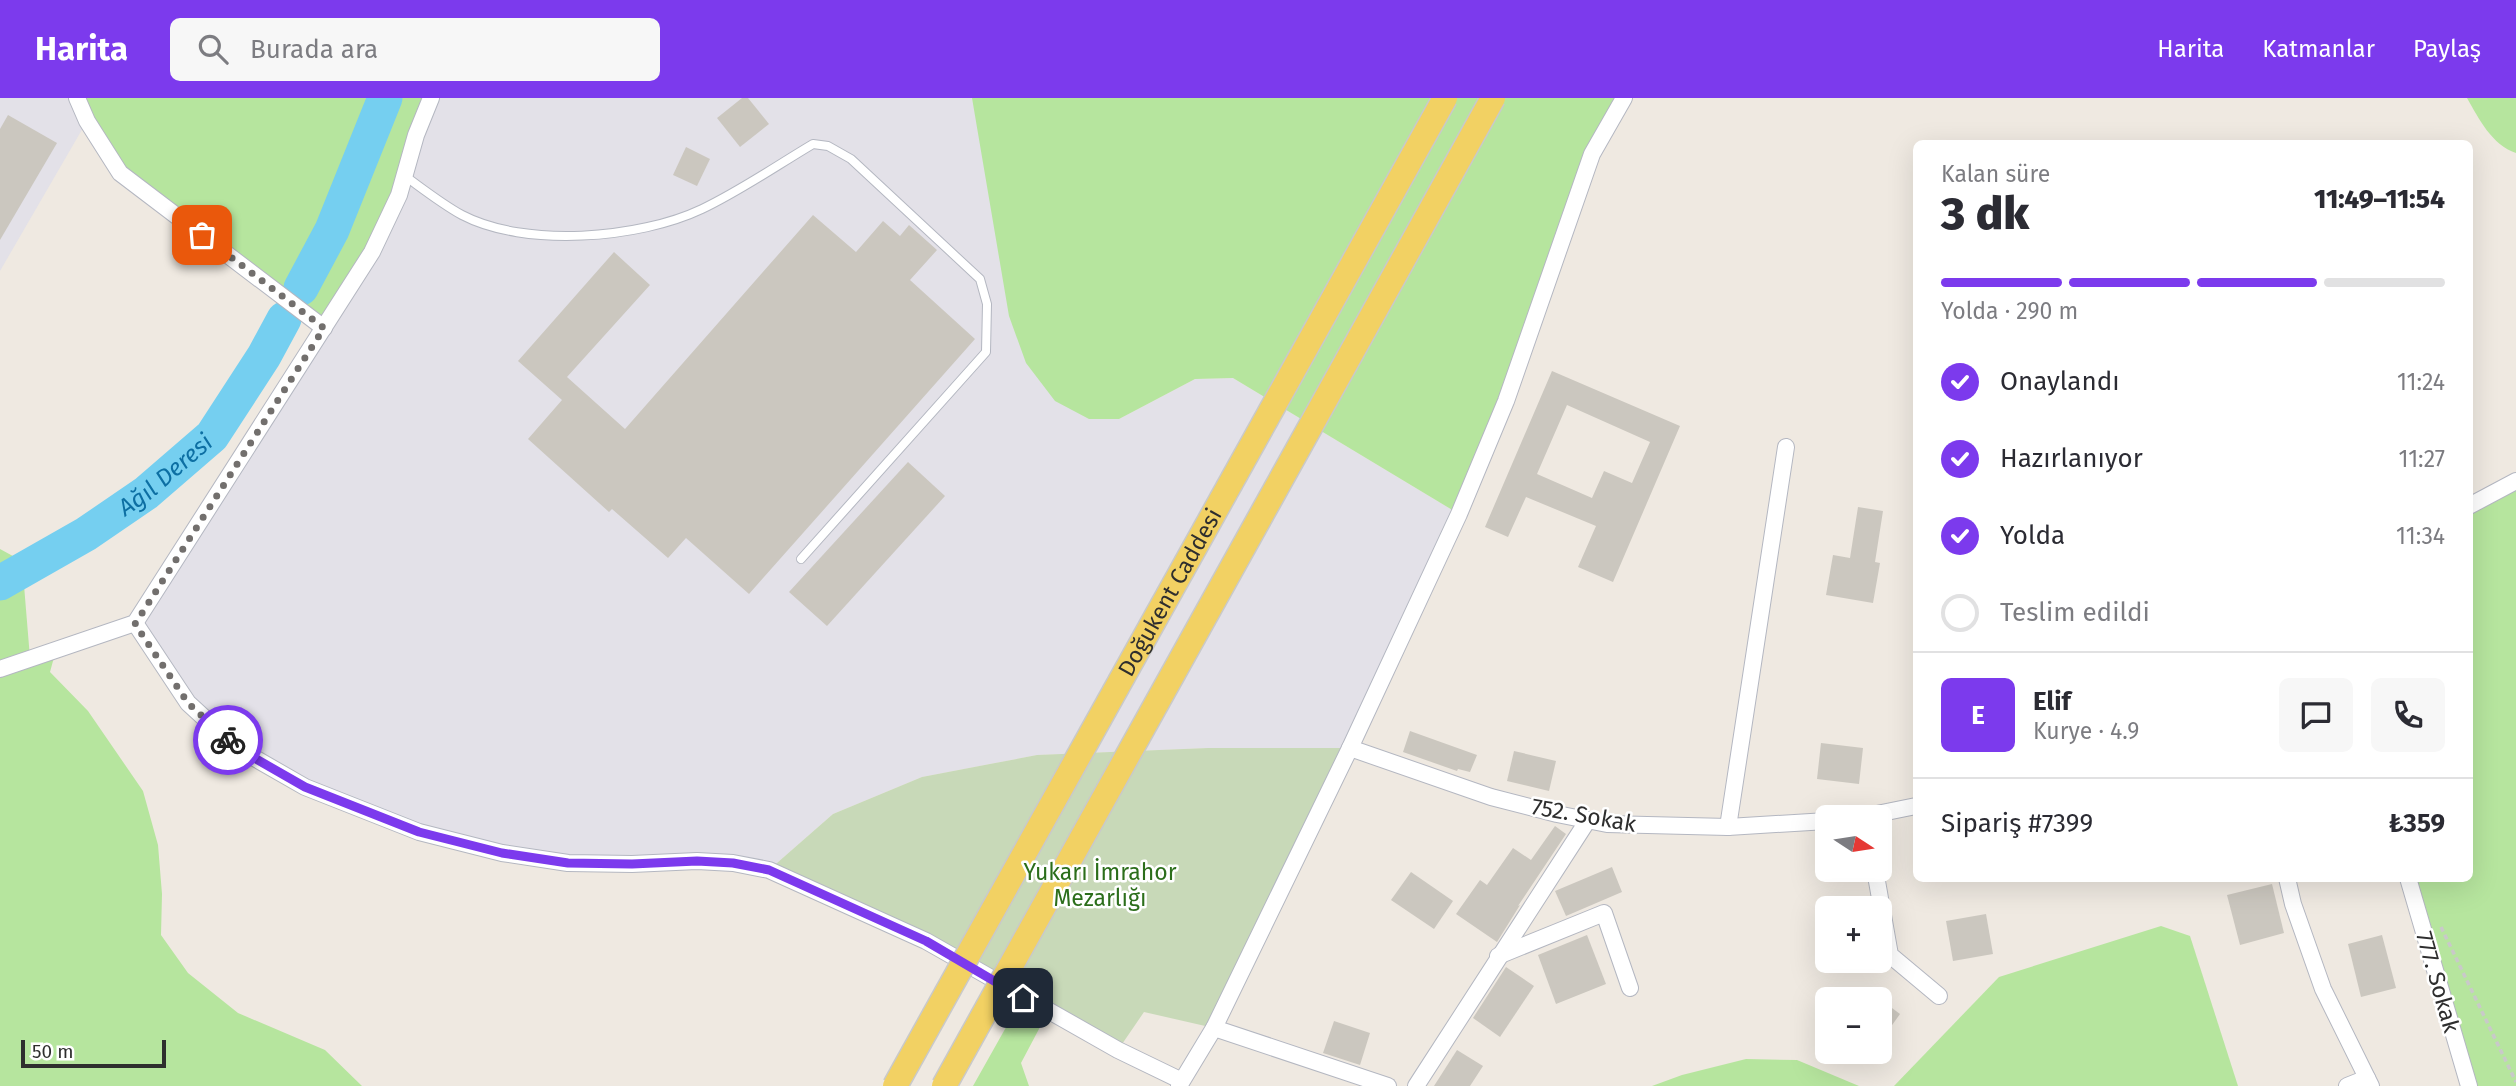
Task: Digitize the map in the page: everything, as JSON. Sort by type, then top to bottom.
[{"type":"main road","name":"Doğukent Caddesi","points":[[895,1086],[1445,98]]},
{"type":"main road","name":"Doğukent Caddesi","points":[[944,1086],[1493,98]]},
{"type":"street","points":[[77,98],[87,121],[120,173],[324,328]]},
{"type":"street","points":[[0,669],[135,624],[372,252],[399,195],[416,135],[431,98]]},
{"type":"street","points":[[135,624],[188,703],[237,748],[305,787],[419,832],[502,853],[568,863],[697,861],[733,863],[769,870],[926,941],[1179,1083],[1214,1028],[1350,748],[1459,514],[1506,401],[1592,154],[1624,98]]},
{"type":"street","points":[[1728,827],[1786,447]]},
{"type":"street","points":[[2473,504],[2516,481]]},
{"type":"street","name":"752. Sokak","points":[[1350,748],[1491,797],[1588,820],[1647,826],[1728,827],[1815,822]]},
{"type":"street","points":[[1892,811],[1913,807]]},
{"type":"street","points":[[1416,1086],[1588,820]]},
{"type":"street","points":[[1877,882],[1890,955],[1939,996]]},
{"type":"street","points":[[2288,882],[2323,989],[2369,1082],[2347,1086]]},
{"type":"street","name":"777. Sokak","points":[[2409,882],[2469,1086]]},
{"type":"street","points":[[1498,956],[1604,914],[1630,988]]},
{"type":"street","points":[[1214,1028],[1388,1086]]},
{"type":"lane","points":[[405,176],[462,215],[499,230],[538,236],[586,235],[648,228],[701,209],[813,144],[828,146],[851,159],[980,279],[987,304],[986,352],[802,559]]},
{"type":"path","points":[[2437,921],[2516,1082]]},
{"type":"shaded area","points":[[0,98],[77,98],[87,121],[0,271]]},
{"type":"shaded area","points":[[431,98],[972,98],[984,159],[1119,419],[1195,379],[1233,378],[1459,514],[1350,748],[1208,748],[1037,755],[922,777],[833,814],[769,870],[568,863],[419,832],[237,748],[188,703],[135,623],[324,328]]},
{"type":"green space","points":[[77,98],[431,98],[399,195],[324,328],[120,173]]},
{"type":"green space","points":[[972,98],[1624,98],[1614,115],[1459,514],[1233,378],[1195,379],[1119,419],[1089,419],[1055,401],[1026,363],[1009,316]]},
{"type":"green space","points":[[2467,98],[2516,98],[2516,153],[2493,138]]},
{"type":"green space","points":[[2516,481],[2516,1086],[2469,1086],[2409,882],[2473,882],[2473,504]]},
{"type":"green space","points":[[0,549],[22,561],[30,658],[56,650],[50,672],[88,711],[143,791],[158,845],[162,894],[161,935],[188,973],[238,1013],[325,1050],[362,1086],[0,1086]]},
{"type":"green space","name":"Yukarı İmrahor Mezarlığı","points":[[1208,748],[1350,748],[1214,1028],[1144,1012],[1118,1050],[1023,997],[769,870],[833,814],[922,777],[1037,755]]},
{"type":"green space","points":[[2161,926],[2190,936],[2238,1086],[1894,1086],[1999,977]]},
{"type":"green space","points":[[1023,997],[1048,1012],[1021,1063],[1029,1086],[973,1086]]},
{"type":"green space","points":[[1746,1059],[1797,1060],[1859,1086],[1652,1086],[1682,1075]]},
{"type":"building","points":[[742,98],[748,98],[769,124],[740,147],[717,118]]},
{"type":"building","points":[[8,115],[57,143],[0,240],[0,129]]},
{"type":"building","points":[[686,147],[710,159],[697,186],[673,175]]},
{"type":"building","points":[[813,215],[856,252],[883,221],[900,236],[909,225],[937,250],[910,280],[975,339],[749,594],[686,538],[668,558],[612,509],[609,512],[528,439],[562,400],[518,361],[614,252],[650,285],[567,377],[625,429]]},
{"type":"building","points":[[1552,371],[1680,426],[1613,582],[1578,567],[1596,526],[1526,497],[1508,537],[1485,527]],"holes":[[[1567,405],[1650,442],[1632,483],[1604,471],[1592,498],[1537,474]]]},
{"type":"building","points":[[908,462],[945,496],[827,626],[789,592]]},
{"type":"building","points":[[1858,507],[1883,511],[1875,562],[1880,563],[1873,603],[1826,595],[1833,555],[1850,558]]},
{"type":"building","points":[[1410,731],[1477,755],[1470,772],[1457,771],[1403,752]]},
{"type":"building","points":[[1821,743],[1863,748],[1859,784],[1817,779]]},
{"type":"building","points":[[1514,751],[1556,761],[1549,791],[1507,781]]},
{"type":"building","points":[[1555,826],[1566,834],[1497,942],[1456,914],[1480,880],[1487,885],[1513,848],[1531,860]]},
{"type":"building","points":[[1612,867],[1622,892],[1566,916],[1555,891]]},
{"type":"building","points":[[1411,872],[1453,901],[1434,929],[1391,900]]},
{"type":"building","points":[[2272,884],[2284,933],[2240,945],[2227,895]]},
{"type":"building","points":[[1986,914],[1993,954],[1953,961],[1946,921]]},
{"type":"building","points":[[1587,935],[1606,984],[1556,1004],[1538,955]]},
{"type":"building","points":[[2382,935],[2396,988],[2361,997],[2348,944]]},
{"type":"building","points":[[1506,967],[1534,986],[1500,1037],[1473,1018]]},
{"type":"building","points":[[1892,1008],[1900,1014],[1892,1025]]},
{"type":"building","points":[[1334,1021],[1370,1033],[1360,1065],[1323,1053]]},
{"type":"building","points":[[1457,1050],[1483,1066],[1470,1086],[1434,1086]]},
{"type":"waterway","name":"Ağıl Deresi","points":[[301,288],[332,230],[385,98]]},
{"type":"waterway","name":"Ağıl Deresi","points":[[0,583],[86,534],[146,493],[212,436],[264,356],[284,319]]},
{"type":"way so far","points":[[202,235],[324,328],[135,624],[188,703],[228,740]]},
{"type":"route","points":[[228,740],[237,748],[305,787],[419,832],[502,853],[568,863],[697,861],[733,863],[769,870],[926,941],[1023,998]]}]
